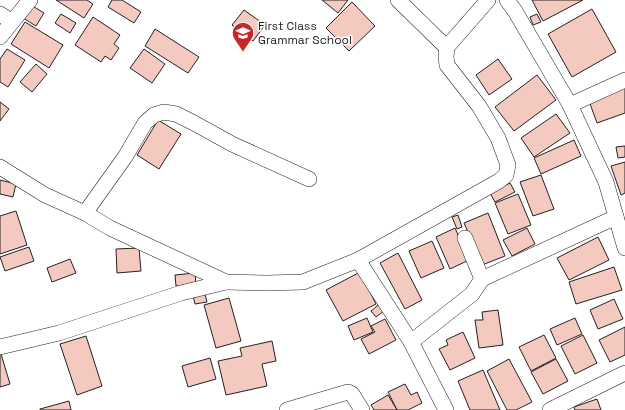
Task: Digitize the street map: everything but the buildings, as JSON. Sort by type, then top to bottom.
[{"type":"street","points":[[0,37],[6,18],[30,0]]},
{"type":"street","points":[[398,0],[447,48]]},
{"type":"street","points":[[0,347],[59,333],[181,293],[226,282],[267,284],[303,282],[358,260],[499,181],[506,174],[508,165],[498,138],[479,106],[447,65],[446,57],[447,48],[488,0]]},
{"type":"street","points":[[507,0],[515,10],[570,104],[606,182],[625,248]]},
{"type":"street","points":[[570,104],[625,80]]},
{"type":"street","points":[[85,213],[125,156],[145,123],[154,115],[164,112],[176,114],[232,144],[309,179]]},
{"type":"street","points":[[0,167],[45,195],[85,213],[110,228],[226,282]]},
{"type":"street","points":[[411,342],[472,294],[482,279],[616,217]]},
{"type":"street","points":[[466,238],[482,279]]},
{"type":"street","points":[[358,260],[411,342],[446,410]]},
{"type":"street","points":[[550,410],[625,373]]},
{"type":"street","points":[[287,410],[348,392],[352,394],[362,410]]},
{"type":"place","name":"First Class Grammar School","points":[[243,52]]}]
